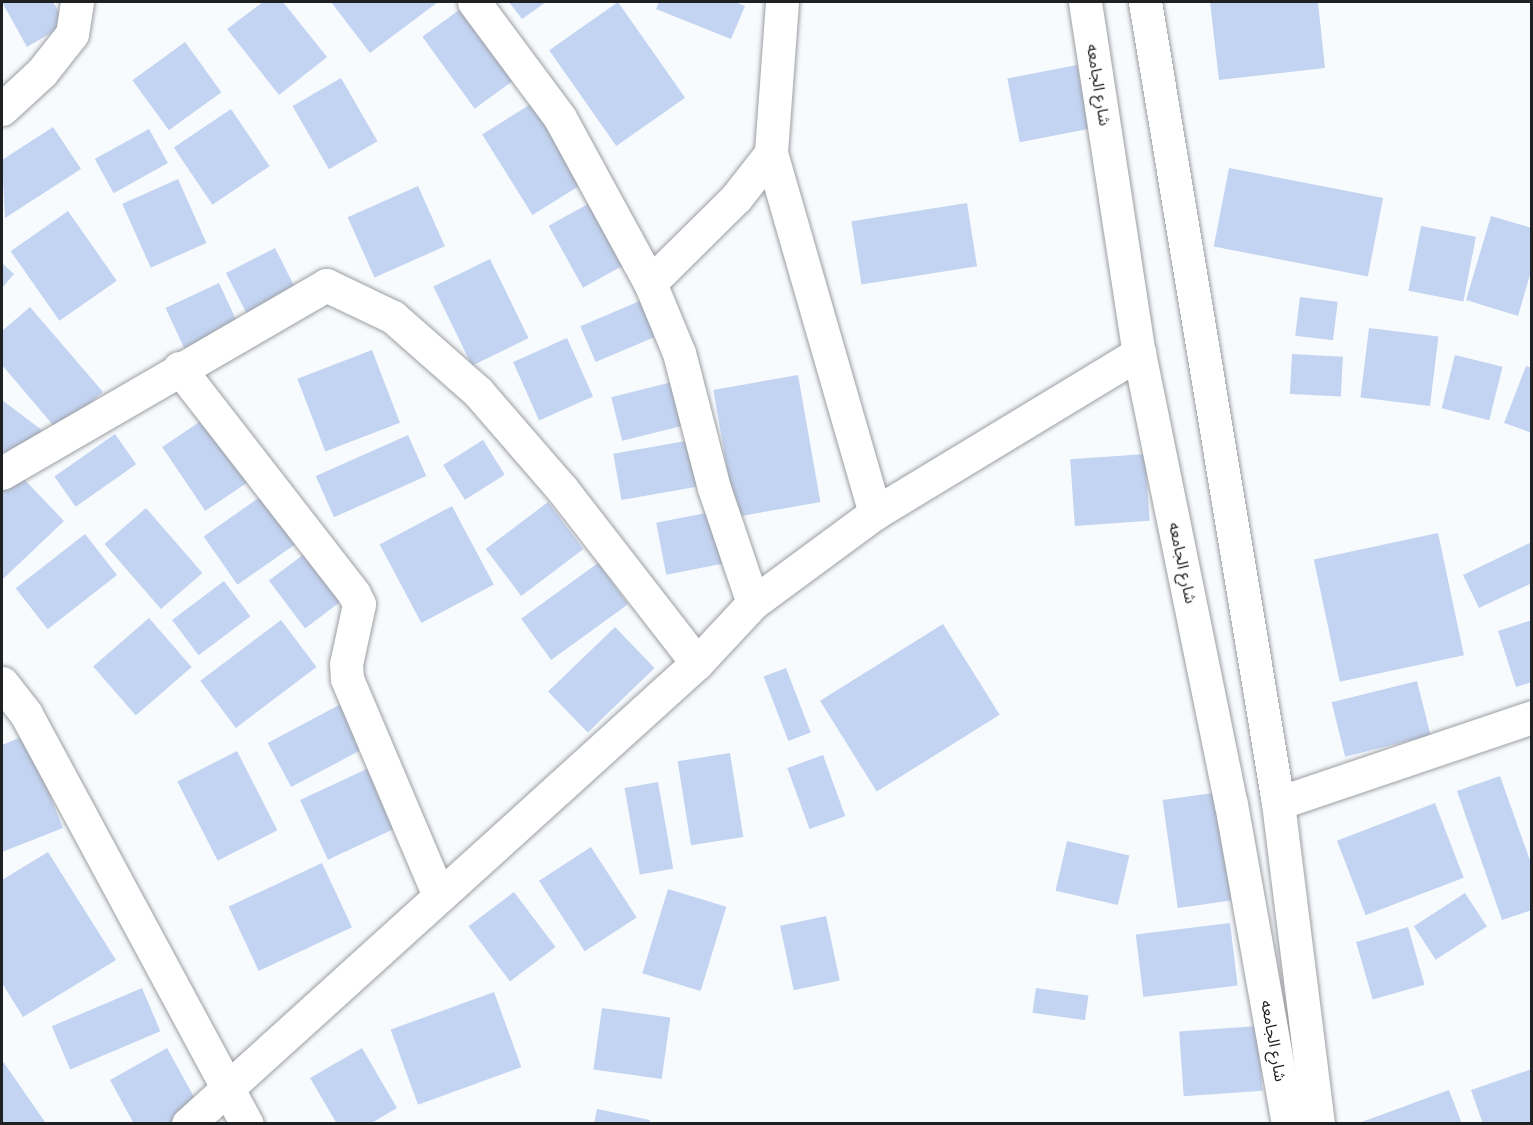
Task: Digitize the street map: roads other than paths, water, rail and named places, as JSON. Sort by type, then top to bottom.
[{"type":"street","points":[[2,109],[42,72],[72,34],[77,2]]},
{"type":"street","points":[[474,2],[560,118],[650,284],[679,353],[714,488],[753,603]]},
{"type":"street","points":[[782,2],[771,153],[874,513]]},
{"type":"street","name":"شارع الجامعه","points":[[1085,2],[1139,353],[1231,804],[1288,1124]]},
{"type":"street","name":"شارع الجامعه","points":[[1144,2],[1278,803],[1318,1124]]},
{"type":"street","points":[[650,284],[736,198],[771,153]]},
{"type":"street","points":[[2,472],[326,285],[393,317],[501,418],[562,489],[697,663]]},
{"type":"street","points":[[188,1124],[697,663],[753,603],[874,513],[1139,353]]},
{"type":"street","points":[[179,368],[354,594],[359,604],[346,664],[348,679],[439,896]]},
{"type":"street","points":[[2,683],[26,714],[230,1085],[247,1124]]},
{"type":"street","points":[[1278,803],[1532,717]]}]
